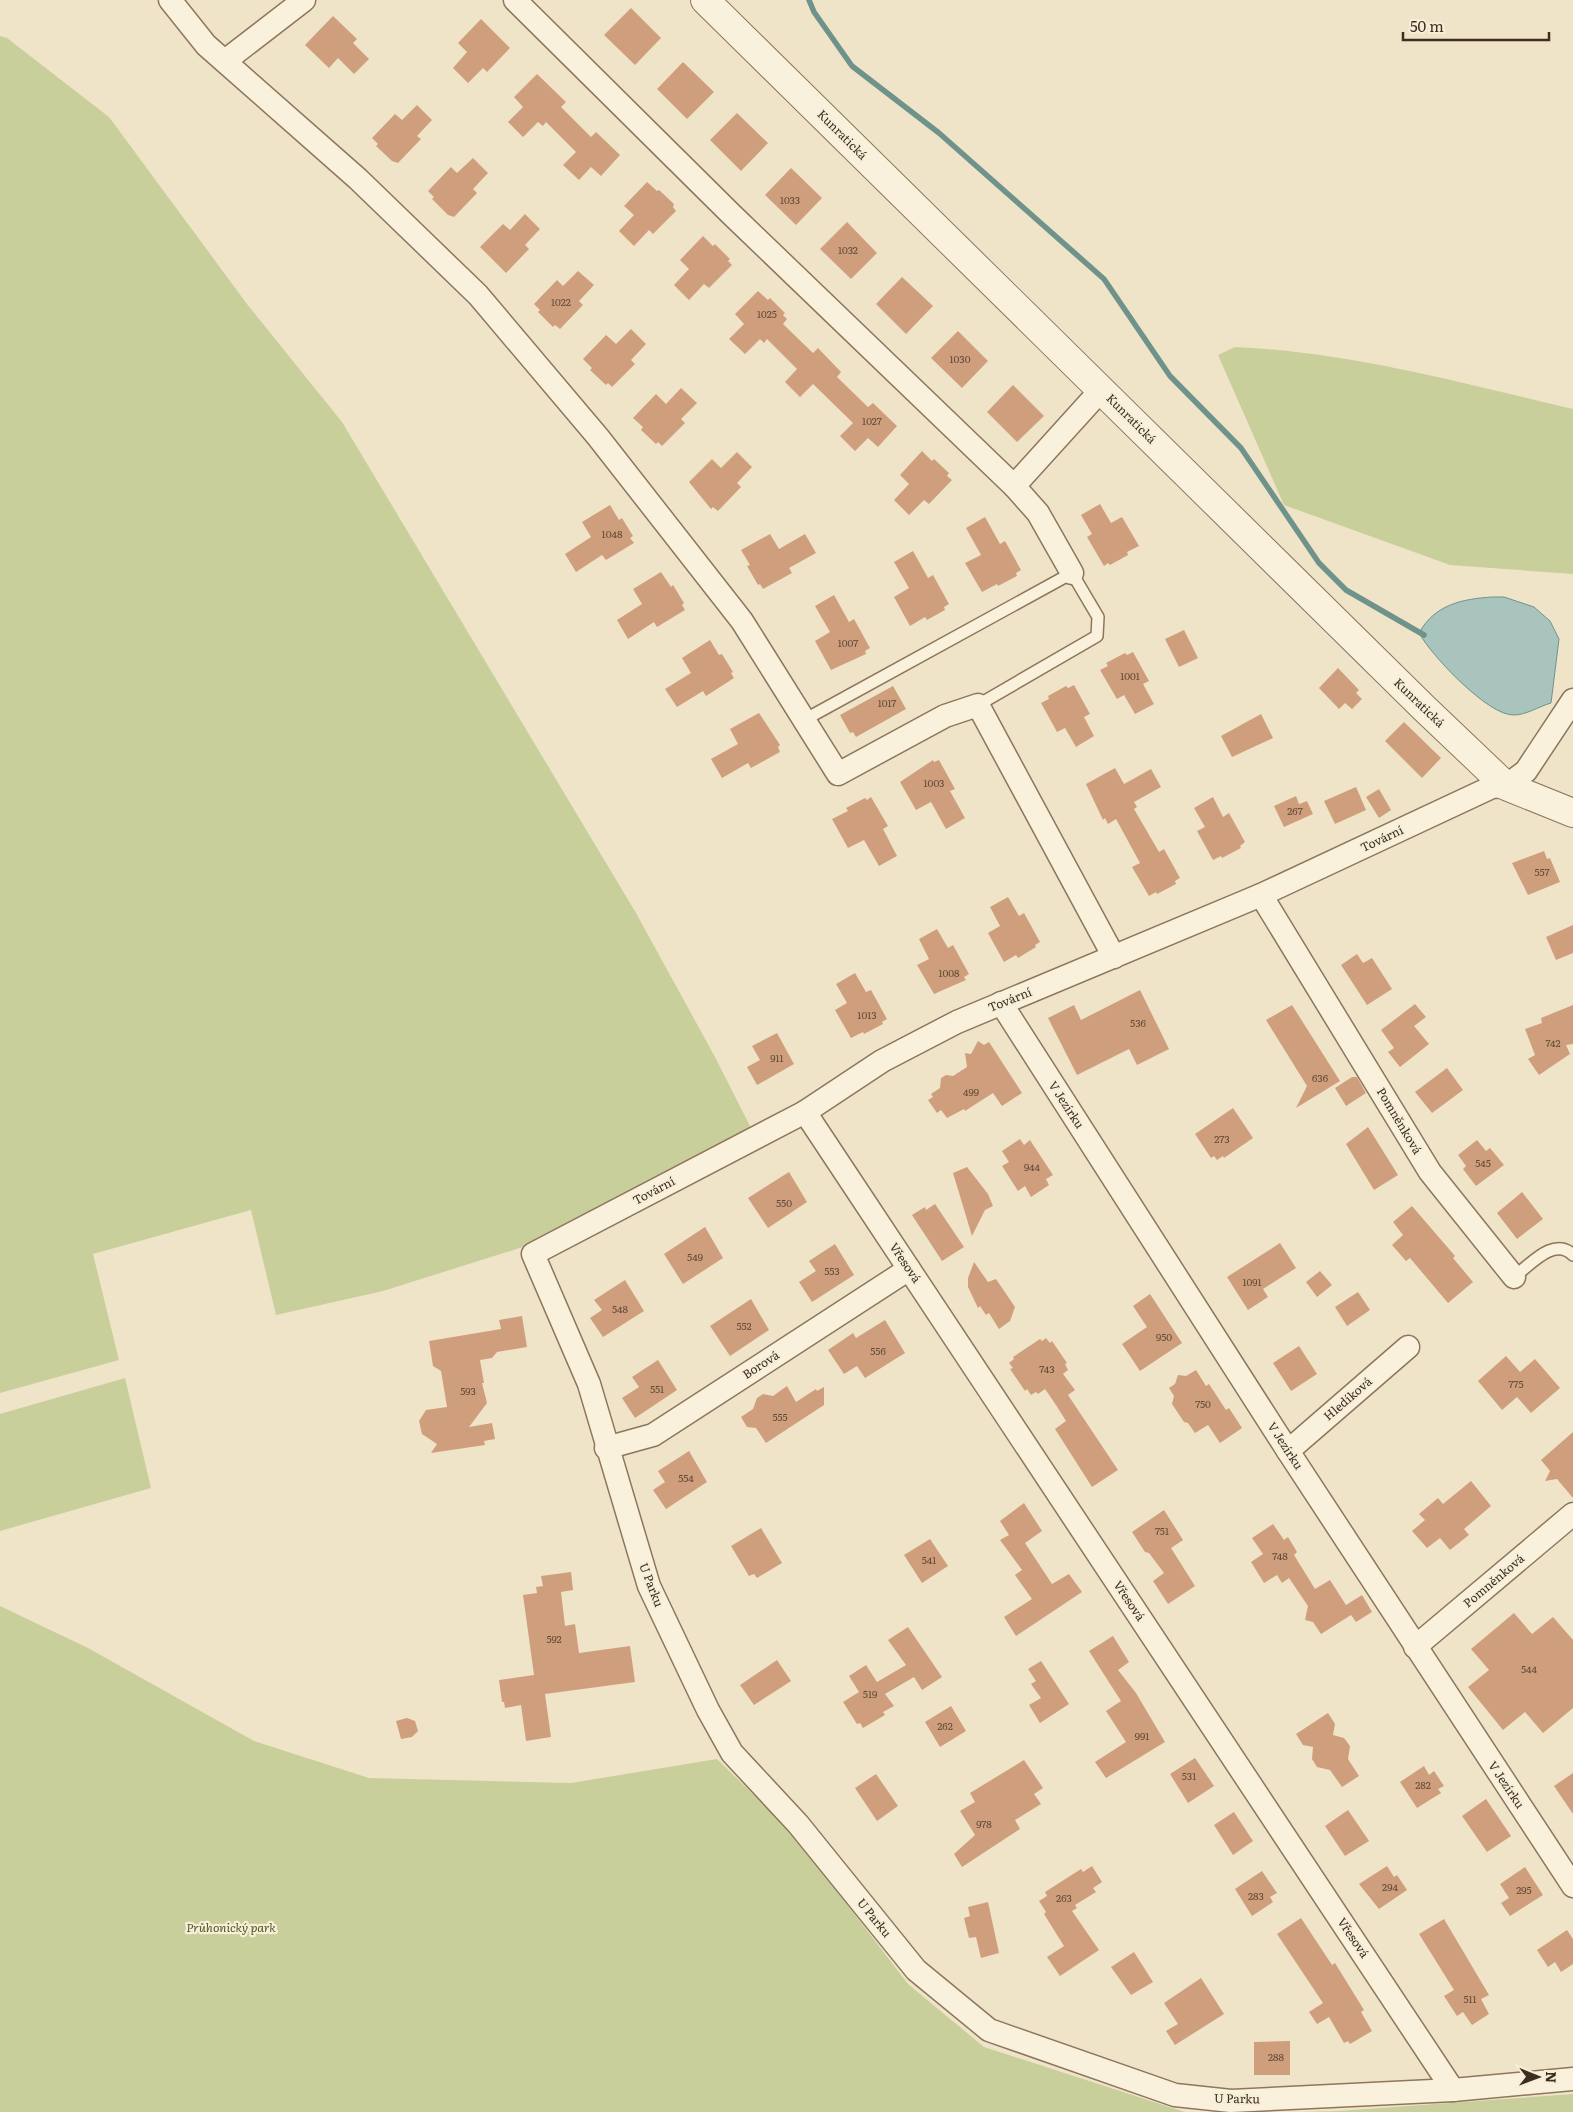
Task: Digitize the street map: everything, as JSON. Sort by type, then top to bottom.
[{"type":"street","points":[[170,0],[206,45],[358,179],[478,295],[598,437],[742,621],[838,774],[946,716],[978,705],[1114,957]]},
{"type":"street","points":[[225,61],[304,0]]},
{"type":"street","points":[[514,0],[745,228],[1014,486],[1038,513],[1072,573]]},
{"type":"street","name":"Kunratická","points":[[705,0],[1424,708],[1506,786],[1573,814]]},
{"type":"street","points":[[1014,486],[1101,390]]},
{"type":"street","points":[[1506,786],[1526,771],[1573,700]]},
{"type":"street","name":"Tovární","points":[[533,1254],[805,1112],[882,1061],[957,1022],[1261,895],[1492,787],[1506,786]]},
{"type":"street","name":"Pomněnková","points":[[1261,895],[1430,1172],[1514,1277]]},
{"type":"street","name":"V Jezírku","points":[[1001,1004],[1415,1647],[1571,1877]]},
{"type":"street","name":"Vřesová","points":[[805,1112],[1453,2090]]},
{"type":"street","name":"U Parku","points":[[533,1254],[589,1384],[606,1448],[648,1586],[708,1710],[732,1753],[798,1824],[916,1970],[988,2030],[1175,2096],[1231,2102],[1453,2090],[1573,2079]]},
{"type":"street","name":"Borová","points":[[606,1448],[654,1436],[909,1269]]},
{"type":"street","name":"Hledíková","points":[[1288,1451],[1408,1347]]},
{"type":"street","name":"Pomněnková","points":[[1415,1647],[1573,1514]]},
{"type":"lane","points":[[804,720],[1072,573],[1098,617],[1097,636],[978,705]]},
{"type":"lane","name":"Pomněnková","points":[[1514,1277],[1551,1248],[1562,1248],[1573,1256]]},
{"type":"green space","points":[[0,36],[7,38],[109,117],[247,304],[342,422],[636,913],[715,1057],[751,1128],[526,1246],[383,1291],[276,1315],[251,1210],[93,1254],[119,1360],[0,1393]]},
{"type":"green space","points":[[1235,347],[1278,350],[1363,362],[1447,379],[1573,409],[1573,574],[1450,565],[1284,505],[1218,355]]},
{"type":"green space","points":[[125,1378],[151,1488],[0,1531],[0,1414]]},
{"type":"green space","name":"Průhonický park","points":[[0,1606],[88,1648],[254,1741],[369,1778],[571,1783],[717,1759],[791,1831],[908,1984],[984,2047],[1185,2112],[0,2112]]},
{"type":"green space","points":[[1573,2094],[1573,2112],[1301,2112],[1338,2111]]},
{"type":"water","points":[[1504,597],[1534,607],[1550,621],[1559,639],[1551,703],[1519,715],[1503,713],[1490,706],[1461,683],[1435,655],[1419,633],[1433,615],[1441,609],[1471,599]]},
{"type":"building","points":[[631,8],[661,38],[635,65],[604,35]]},
{"type":"building","points":[[333,16],[357,39],[353,43],[369,59],[354,74],[338,58],[329,68],[305,45]]},
{"type":"building","points":[[481,19],[510,48],[487,72],[483,68],[468,83],[453,68],[467,52],[458,43]]},
{"type":"building","points":[[683,62],[714,92],[687,119],[657,89]]},
{"type":"building","points":[[537,74],[566,102],[561,107],[591,137],[596,132],[620,155],[601,176],[591,167],[579,180],[563,165],[576,152],[546,122],[543,126],[538,122],[523,137],[508,122],[523,107],[514,97]]},
{"type":"building","points":[[417,105],[432,120],[417,136],[421,139],[398,163],[392,161],[376,146],[378,144],[372,138],[395,114],[402,120]]},
{"type":"building","points":[[737,113],[768,143],[741,171],[710,140]]},
{"type":"building","points":[[473,158],[488,173],[473,189],[477,193],[454,217],[448,215],[432,199],[434,197],[428,191],[451,167],[457,173]]},
{"type":"building","points":[[791,168],[822,198],[796,225],[765,195]]},
{"type":"building","points":[[647,182],[674,204],[673,207],[676,211],[653,234],[649,230],[634,246],[619,231],[634,215],[624,206]]},
{"type":"building","points":[[525,214],[540,229],[525,245],[529,249],[506,273],[480,247],[503,224],[510,230]]},
{"type":"building","points":[[847,222],[877,253],[851,279],[820,249]]},
{"type":"building","points":[[703,236],[713,246],[715,244],[730,259],[728,261],[732,265],[709,288],[704,284],[689,300],[674,285],[689,269],[680,260]]},
{"type":"building","points":[[578,271],[594,285],[579,301],[583,305],[560,329],[555,325],[553,327],[538,312],[540,310],[534,304],[557,280],[563,286]]},
{"type":"building","points":[[902,277],[933,306],[906,334],[876,304]]},
{"type":"building","points":[[758,291],[768,300],[770,298],[785,313],[783,315],[787,319],[783,324],[813,353],[818,348],[841,372],[837,377],[868,407],[873,403],[897,426],[878,447],[868,438],[855,451],[840,436],[853,423],[813,384],[800,397],[785,382],[797,369],[767,339],[764,343],[760,339],[745,354],[729,339],[744,324],[735,314]]},
{"type":"building","points":[[631,329],[646,344],[631,360],[635,364],[612,387],[608,383],[606,385],[590,370],[592,368],[583,359],[606,335],[616,344]]},
{"type":"building","points":[[958,331],[988,361],[962,388],[931,358]]},
{"type":"building","points":[[1013,385],[1044,416],[1017,442],[987,412]]},
{"type":"building","points":[[681,388],[697,403],[681,419],[685,423],[662,446],[658,442],[656,444],[641,430],[643,427],[633,418],[656,394],[666,404]]},
{"type":"building","points":[[922,451],[949,473],[947,476],[952,480],[929,504],[924,500],[909,515],[894,500],[909,484],[900,475]]},
{"type":"building","points":[[737,452],[752,467],[737,483],[741,487],[718,511],[713,507],[711,509],[689,482],[712,459],[721,468]]},
{"type":"building","points":[[1100,504],[1111,523],[1122,517],[1139,546],[1127,552],[1128,555],[1110,565],[1108,563],[1104,566],[1087,537],[1092,534],[1081,515]]},
{"type":"building","points":[[610,505],[619,520],[622,518],[633,536],[630,538],[634,543],[606,560],[602,555],[576,572],[565,554],[591,537],[582,522]]},
{"type":"building","points":[[985,517],[1000,544],[1005,541],[1021,570],[1016,573],[1017,576],[982,592],[965,563],[981,555],[966,528]]},
{"type":"building","points":[[770,534],[779,549],[805,534],[816,553],[789,568],[792,573],[763,589],[760,584],[758,585],[747,566],[750,565],[741,550]]},
{"type":"building","points":[[913,551],[928,578],[933,575],[949,604],[944,607],[945,610],[927,620],[925,617],[910,626],[894,597],[909,588],[894,562]]},
{"type":"building","points":[[661,572],[671,587],[673,585],[684,603],[682,605],[685,610],[657,627],[654,622],[628,639],[617,620],[642,604],[633,589]]},
{"type":"building","points":[[834,595],[849,622],[854,619],[870,648],[865,651],[866,654],[831,670],[815,641],[830,632],[815,606]]},
{"type":"building","points":[[1184,630],[1198,658],[1179,667],[1165,639]]},
{"type":"building","points":[[710,640],[719,655],[722,654],[733,672],[731,673],[734,678],[706,696],[703,691],[677,707],[665,689],[691,673],[682,658]]},
{"type":"building","points":[[1133,652],[1149,681],[1143,684],[1154,704],[1135,714],[1124,695],[1117,699],[1100,670],[1108,666],[1106,663],[1125,653],[1127,655]]},
{"type":"building","points":[[1338,668],[1359,690],[1356,693],[1362,699],[1352,709],[1345,703],[1339,709],[1319,688]]},
{"type":"building","points":[[1074,685],[1090,714],[1084,717],[1094,736],[1076,747],[1065,728],[1057,732],[1041,703],[1049,699],[1048,696],[1066,686],[1068,688]]},
{"type":"building","points":[[893,686],[906,709],[856,737],[853,732],[850,733],[840,715]]},
{"type":"building","points":[[759,713],[780,745],[778,747],[780,752],[751,768],[748,763],[722,778],[711,759],[738,744],[730,729]]},
{"type":"building","points":[[1261,714],[1273,738],[1232,757],[1221,736]]},
{"type":"building","points":[[1404,722],[1441,758],[1422,778],[1385,741]]},
{"type":"building","points":[[933,760],[934,762],[939,760],[955,789],[950,791],[965,818],[946,829],[931,802],[916,810],[900,782]]},
{"type":"building","points":[[1115,768],[1124,784],[1151,769],[1161,787],[1134,802],[1137,807],[1134,809],[1159,852],[1164,849],[1180,878],[1175,881],[1176,884],[1157,894],[1156,892],[1149,896],[1132,867],[1140,863],[1116,819],[1108,824],[1105,818],[1103,820],[1086,784]]},
{"type":"building","points":[[1356,787],[1366,810],[1335,824],[1324,801]]},
{"type":"building","points":[[1379,789],[1391,810],[1379,818],[1366,797]]},
{"type":"building","points":[[1296,796],[1299,804],[1307,801],[1313,814],[1284,827],[1274,806]]},
{"type":"building","points":[[871,797],[888,826],[883,829],[897,856],[879,866],[864,840],[848,848],[832,819],[848,811],[846,808],[865,798],[867,800]]},
{"type":"building","points":[[1213,797],[1223,817],[1229,813],[1245,842],[1240,846],[1241,848],[1222,858],[1221,856],[1213,860],[1197,831],[1205,827],[1194,808]]},
{"type":"building","points":[[1544,851],[1547,859],[1550,858],[1560,882],[1528,895],[1512,863]]},
{"type":"building","points":[[1008,897],[1019,916],[1024,913],[1040,942],[1035,945],[1036,947],[1018,958],[1016,955],[1004,962],[988,933],[1000,926],[990,907]]},
{"type":"building","points":[[1573,925],[1573,953],[1556,960],[1546,937]]},
{"type":"building","points":[[937,929],[948,948],[953,945],[969,974],[964,977],[966,980],[934,994],[917,965],[929,959],[919,939]]},
{"type":"building","points":[[1357,954],[1363,963],[1372,958],[1392,989],[1367,1005],[1341,965]]},
{"type":"building","points":[[855,973],[866,992],[871,990],[887,1019],[882,1022],[883,1024],[864,1034],[863,1032],[851,1038],[835,1010],[847,1003],[836,984]]},
{"type":"building","points":[[1140,990],[1169,1049],[1137,1065],[1129,1049],[1077,1075],[1048,1018],[1074,1005],[1081,1020]]},
{"type":"building","points":[[1415,1004],[1426,1017],[1414,1026],[1429,1044],[1400,1067],[1388,1052],[1394,1048],[1381,1030]]},
{"type":"building","points":[[1292,1005],[1340,1081],[1296,1108],[1307,1086],[1266,1020]]},
{"type":"building","points":[[1573,1005],[1573,1044],[1566,1045],[1570,1054],[1539,1075],[1528,1059],[1535,1055],[1525,1029],[1542,1023],[1541,1018]]},
{"type":"building","points":[[777,1033],[794,1064],[757,1085],[747,1067],[760,1060],[752,1046]]},
{"type":"building","points":[[978,1041],[984,1045],[989,1042],[1022,1093],[1002,1106],[993,1093],[965,1111],[964,1109],[947,1118],[941,1110],[937,1113],[928,1100],[933,1097],[931,1094],[940,1088],[941,1078],[946,1075],[953,1076],[967,1067],[965,1053],[971,1054]]},
{"type":"building","points":[[1447,1068],[1463,1090],[1432,1113],[1415,1092]]},
{"type":"building","points":[[1352,1077],[1357,1077],[1366,1093],[1346,1106],[1335,1088]]},
{"type":"building","points":[[1233,1108],[1253,1138],[1224,1158],[1223,1156],[1217,1160],[1214,1156],[1211,1158],[1195,1134]]},
{"type":"building","points":[[1368,1127],[1398,1175],[1374,1190],[1346,1144]]},
{"type":"building","points":[[1020,1139],[1024,1145],[1030,1140],[1053,1175],[1046,1179],[1049,1185],[1031,1197],[1025,1186],[1018,1191],[1002,1166],[1009,1162],[1002,1151]]},
{"type":"building","points":[[1477,1140],[1486,1151],[1490,1148],[1504,1165],[1476,1186],[1463,1169],[1466,1166],[1458,1155]]},
{"type":"building","points":[[967,1167],[988,1194],[993,1206],[985,1210],[972,1236],[953,1173]]},
{"type":"building","points":[[789,1172],[807,1202],[768,1228],[748,1198]]},
{"type":"building","points":[[1522,1192],[1543,1219],[1517,1239],[1497,1213]]},
{"type":"building","points":[[935,1204],[964,1247],[942,1261],[912,1215],[925,1207],[926,1210]]},
{"type":"building","points":[[1412,1206],[1455,1256],[1453,1258],[1473,1282],[1448,1303],[1410,1258],[1406,1261],[1392,1245],[1403,1235],[1393,1222]]},
{"type":"building","points":[[705,1227],[723,1258],[683,1284],[664,1254]]},
{"type":"building","points":[[1280,1243],[1296,1268],[1263,1289],[1268,1297],[1248,1310],[1227,1277]]},
{"type":"building","points":[[835,1244],[854,1275],[812,1302],[799,1282],[816,1271],[809,1261]]},
{"type":"building","points":[[974,1262],[988,1282],[996,1279],[1015,1307],[1010,1321],[999,1329],[989,1313],[986,1315],[980,1306],[978,1308],[968,1287],[968,1278]]},
{"type":"building","points":[[1320,1271],[1332,1285],[1317,1297],[1306,1282]]},
{"type":"building","points":[[625,1280],[644,1311],[603,1337],[590,1318],[602,1310],[594,1300]]},
{"type":"building","points":[[1358,1292],[1370,1310],[1347,1326],[1335,1307]]},
{"type":"building","points":[[1150,1294],[1182,1343],[1140,1371],[1122,1344],[1147,1327],[1133,1306]]},
{"type":"building","points":[[751,1299],[769,1330],[730,1356],[710,1326]]},
{"type":"building","points":[[522,1316],[527,1347],[497,1352],[492,1358],[480,1360],[484,1383],[482,1383],[487,1403],[469,1427],[492,1423],[495,1439],[484,1441],[485,1445],[431,1453],[437,1444],[422,1434],[419,1421],[426,1410],[447,1407],[441,1371],[433,1366],[429,1341],[501,1329],[499,1320]]},
{"type":"building","points":[[885,1320],[905,1353],[865,1378],[857,1366],[844,1374],[828,1350],[853,1333],[856,1338]]},
{"type":"building","points":[[1046,1338],[1050,1343],[1052,1341],[1067,1363],[1065,1364],[1068,1370],[1063,1374],[1075,1390],[1068,1395],[1118,1470],[1092,1487],[1055,1429],[1066,1421],[1045,1389],[1038,1394],[1036,1392],[1031,1395],[1027,1389],[1025,1391],[1010,1369],[1013,1368],[1009,1363],[1014,1359],[1013,1357],[1040,1339],[1042,1341]]},
{"type":"building","points":[[1299,1346],[1317,1374],[1291,1391],[1273,1363]]},
{"type":"building","points":[[1506,1356],[1520,1372],[1535,1359],[1560,1388],[1531,1413],[1517,1397],[1502,1410],[1478,1381]]},
{"type":"building","points":[[658,1360],[677,1390],[635,1418],[622,1398],[639,1387],[632,1377]]},
{"type":"building","points":[[1196,1370],[1206,1386],[1209,1384],[1226,1410],[1229,1408],[1242,1428],[1220,1443],[1208,1425],[1195,1433],[1188,1423],[1184,1422],[1172,1404],[1174,1396],[1169,1388],[1175,1384],[1178,1375],[1186,1376]]},
{"type":"building","points":[[787,1386],[796,1402],[816,1389],[817,1391],[824,1387],[824,1405],[766,1443],[756,1428],[747,1427],[741,1417],[753,1409],[757,1398],[763,1394],[773,1396]]},
{"type":"building","points":[[1573,1432],[1573,1498],[1557,1479],[1545,1481],[1550,1471],[1541,1460]]},
{"type":"building","points":[[689,1451],[707,1482],[666,1509],[653,1490],[665,1482],[658,1471]]},
{"type":"building","points":[[1471,1481],[1491,1506],[1464,1529],[1469,1535],[1450,1550],[1440,1538],[1427,1548],[1412,1531],[1425,1520],[1419,1514],[1438,1498],[1443,1504]]},
{"type":"building","points":[[1024,1503],[1042,1531],[1025,1543],[1052,1584],[1069,1574],[1082,1592],[1016,1636],[1004,1617],[1032,1599],[1015,1575],[1022,1570],[1000,1540],[1009,1535],[1000,1521]]},
{"type":"building","points":[[1164,1510],[1183,1540],[1171,1548],[1195,1586],[1168,1604],[1153,1581],[1164,1573],[1149,1553],[1145,1552],[1132,1532]]},
{"type":"building","points":[[1273,1524],[1284,1540],[1288,1537],[1297,1552],[1294,1555],[1315,1589],[1330,1580],[1346,1605],[1362,1595],[1372,1612],[1356,1622],[1351,1615],[1321,1634],[1313,1622],[1305,1620],[1308,1606],[1289,1578],[1282,1583],[1277,1575],[1264,1583],[1251,1562],[1263,1554],[1252,1538]]},
{"type":"building","points":[[761,1528],[782,1563],[757,1578],[754,1574],[749,1576],[731,1546]]},
{"type":"building","points":[[930,1539],[948,1566],[922,1583],[904,1555]]},
{"type":"building","points":[[571,1572],[573,1590],[561,1592],[565,1626],[575,1624],[579,1653],[630,1646],[635,1682],[545,1694],[551,1737],[526,1741],[521,1705],[505,1708],[504,1702],[502,1702],[499,1680],[534,1675],[523,1595],[537,1593],[536,1587],[543,1586],[541,1576]]},
{"type":"building","points":[[1514,1613],[1532,1634],[1553,1617],[1573,1640],[1573,1708],[1543,1733],[1525,1712],[1503,1730],[1468,1687],[1489,1670],[1471,1649]]},
{"type":"building","points":[[908,1627],[942,1677],[922,1690],[914,1677],[885,1694],[894,1706],[883,1712],[885,1715],[863,1728],[860,1723],[857,1724],[843,1702],[859,1692],[849,1676],[866,1665],[877,1682],[906,1665],[888,1640]]},
{"type":"building","points":[[1113,1636],[1129,1662],[1118,1670],[1136,1693],[1165,1742],[1106,1778],[1095,1762],[1126,1742],[1106,1711],[1121,1701],[1089,1651]]},
{"type":"building","points":[[777,1660],[791,1681],[754,1705],[740,1685]]},
{"type":"building","points":[[1041,1661],[1069,1704],[1040,1723],[1029,1705],[1041,1698],[1031,1684],[1036,1681],[1028,1669]]},
{"type":"building","points":[[951,1706],[966,1731],[940,1747],[925,1722]]},
{"type":"building","points":[[1328,1713],[1335,1724],[1333,1735],[1344,1738],[1350,1746],[1348,1759],[1359,1776],[1342,1787],[1330,1770],[1317,1767],[1312,1759],[1313,1747],[1303,1745],[1296,1734]]},
{"type":"building","points":[[407,1718],[415,1721],[418,1731],[412,1737],[401,1739],[396,1721]]},
{"type":"building","points":[[1195,1758],[1214,1786],[1188,1803],[1170,1774]]},
{"type":"building","points":[[1024,1760],[1043,1788],[1034,1794],[1041,1804],[1015,1820],[1020,1829],[962,1867],[954,1854],[975,1835],[960,1811],[975,1802],[970,1793]]},
{"type":"building","points":[[1424,1766],[1429,1775],[1434,1771],[1444,1786],[1438,1789],[1441,1793],[1417,1808],[1400,1782]]},
{"type":"building","points":[[1573,1773],[1573,1814],[1554,1786]]},
{"type":"building","points":[[876,1774],[898,1806],[877,1821],[855,1788]]},
{"type":"building","points":[[1486,1799],[1511,1836],[1487,1852],[1462,1816]]},
{"type":"building","points":[[1348,1810],[1369,1841],[1345,1856],[1325,1826]]},
{"type":"building","points":[[1234,1812],[1253,1841],[1233,1855],[1214,1825]]},
{"type":"building","points":[[1092,1866],[1102,1882],[1093,1888],[1096,1892],[1075,1905],[1077,1908],[1072,1911],[1099,1950],[1060,1976],[1047,1957],[1064,1946],[1044,1914],[1046,1912],[1039,1901],[1047,1896],[1045,1892],[1081,1869],[1083,1872]]},
{"type":"building","points":[[1387,1866],[1394,1877],[1397,1875],[1407,1890],[1379,1909],[1359,1884]]},
{"type":"building","points":[[1525,1867],[1543,1895],[1510,1916],[1501,1903],[1509,1898],[1500,1884]]},
{"type":"building","points":[[1262,1871],[1277,1893],[1270,1897],[1273,1902],[1252,1916],[1235,1889]]},
{"type":"building","points":[[988,1902],[999,1953],[981,1958],[976,1937],[969,1938],[964,1918],[970,1916],[968,1907]]},
{"type":"building","points":[[1301,1918],[1332,1965],[1335,1963],[1364,2010],[1361,2012],[1372,2031],[1350,2044],[1348,2041],[1344,2043],[1329,2017],[1317,2024],[1309,2012],[1323,2003],[1277,1934]]},
{"type":"building","points":[[1444,1919],[1489,1995],[1481,1999],[1489,2014],[1472,2025],[1463,2012],[1457,2016],[1444,1996],[1454,1990],[1419,1934]]},
{"type":"building","points":[[1567,1930],[1573,1939],[1573,1964],[1561,1972],[1555,1962],[1548,1967],[1537,1950]]},
{"type":"building","points":[[1134,1952],[1153,1982],[1131,1995],[1111,1967]]},
{"type":"building","points":[[1201,1978],[1224,2014],[1175,2045],[1166,2031],[1178,2024],[1164,2003]]},
{"type":"building","points":[[1290,2041],[1290,2075],[1254,2075],[1254,2042]]},
{"type":"waterway","points":[[809,0],[814,12],[852,66],[939,133],[1104,279],[1170,376],[1241,448],[1319,563],[1346,590],[1424,635]]}]
